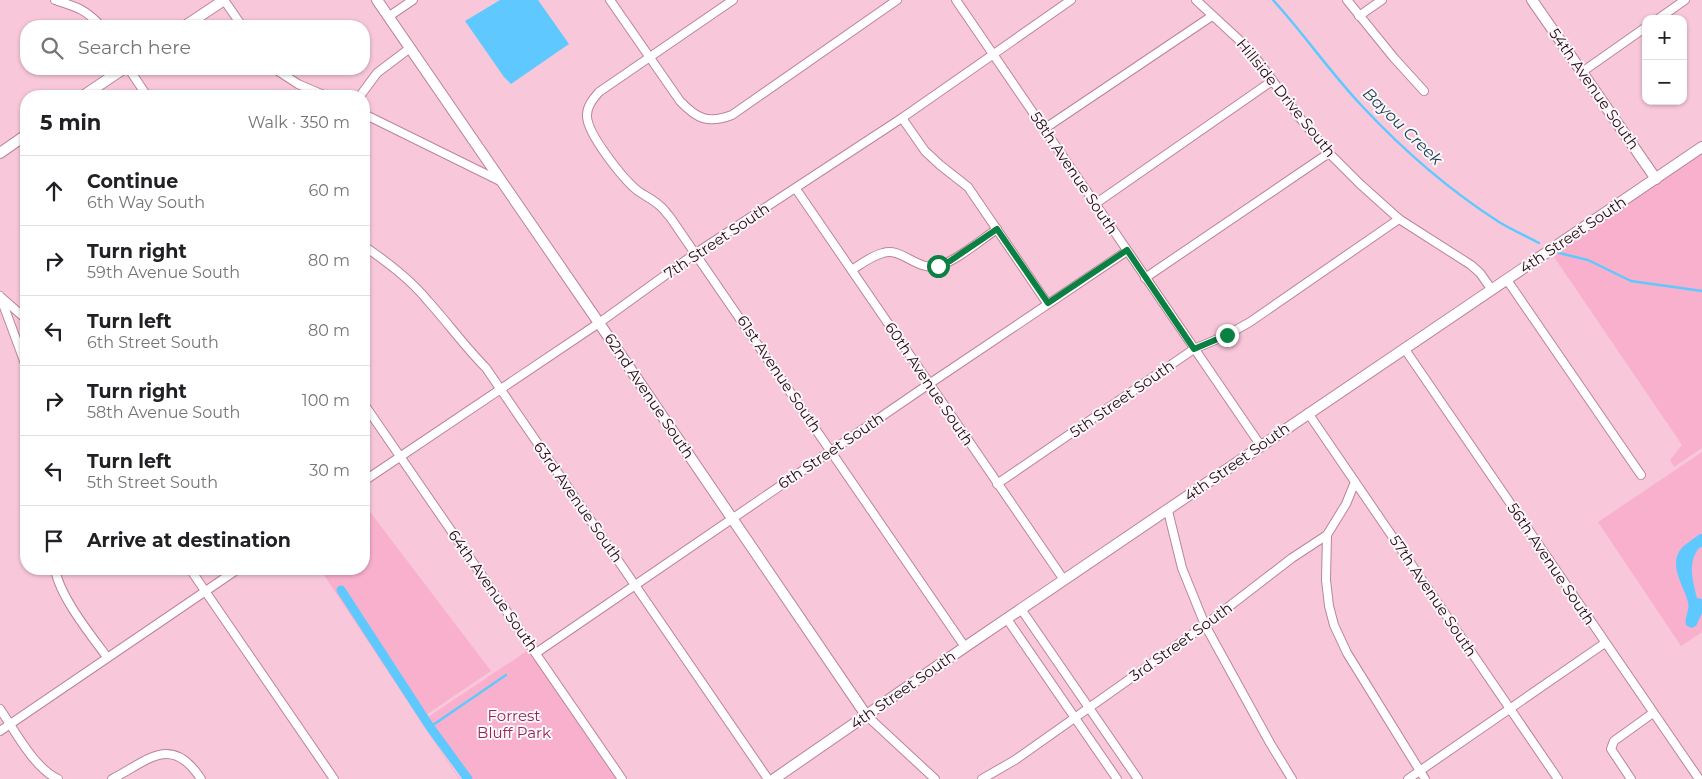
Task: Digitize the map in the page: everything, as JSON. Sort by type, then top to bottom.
[{"type":"street","points":[[55,0],[81,4],[95,20]]},
{"type":"street","points":[[195,20],[224,0],[238,20]]},
{"type":"street","name":"62nd Avenue South","points":[[377,0],[866,715],[935,779]]},
{"type":"street","points":[[388,17],[413,0]]},
{"type":"street","points":[[610,0],[680,101],[690,112],[701,119],[713,120],[732,115],[897,0]]},
{"type":"street","name":"61st Avenue South","points":[[733,0],[599,92],[591,102],[587,116],[589,125],[594,136],[613,164],[637,190],[660,205],[696,253],[965,647]]},
{"type":"street","name":"58th Avenue South","points":[[956,0],[1261,446]]},
{"type":"street","name":"7th Street South","points":[[370,478],[599,323],[696,253],[902,118],[1071,0]]},
{"type":"street","name":"Hillside Drive South","points":[[1196,0],[1250,50],[1300,118],[1329,153],[1399,219],[1471,265],[1492,290]]},
{"type":"street","points":[[1347,0],[1424,91]]},
{"type":"street","points":[[1359,16],[1382,0]]},
{"type":"street","name":"54th Avenue South","points":[[1532,0],[1656,179]]},
{"type":"street","points":[[1664,15],[1685,0]]},
{"type":"street","points":[[1044,130],[1212,16]]},
{"type":"street","points":[[1582,72],[1642,30]]},
{"type":"street","points":[[364,90],[377,73],[410,48]]},
{"type":"street","points":[[92,90],[114,75]]},
{"type":"street","points":[[133,75],[143,90]]},
{"type":"street","points":[[284,75],[312,90]]},
{"type":"street","points":[[1095,204],[1272,81]]},
{"type":"street","points":[[370,117],[502,182]]},
{"type":"street","points":[[902,118],[925,151],[968,187],[1048,303]]},
{"type":"street","points":[[0,153],[20,139]]},
{"type":"street","name":"4th Street South","points":[[774,779],[965,647],[1168,511],[1308,413],[1702,147]]},
{"type":"street","points":[[1145,278],[1329,153]]},
{"type":"street","name":"60th Avenue South","points":[[796,188],[1064,580]]},
{"type":"street","name":"5th Street South","points":[[997,484],[1194,349],[1227,335],[1250,322],[1399,219]]},
{"type":"street","points":[[852,270],[884,252],[899,253],[912,262],[927,267],[938,266],[950,261],[997,229]]},
{"type":"street","name":"6th Street South","points":[[536,653],[831,450],[1127,250]]},
{"type":"street","name":"63rd Avenue South","points":[[370,251],[404,277],[428,300],[471,354],[486,368],[768,779]]},
{"type":"street","points":[[1507,280],[1641,475]]},
{"type":"street","points":[[0,296],[20,314]]},
{"type":"street","points":[[0,296],[20,350]]},
{"type":"street","name":"56th Avenue South","points":[[1404,348],[1699,779]]},
{"type":"street","name":"64th Avenue South","points":[[370,413],[622,779]]},
{"type":"street","name":"57th Avenue South","points":[[1308,413],[1558,779]]},
{"type":"street","name":"3rd Street South","points":[[982,779],[1015,760],[1075,718],[1205,625],[1292,558],[1327,535],[1346,504],[1355,482]]},
{"type":"street","points":[[1168,511],[1182,568],[1205,625],[1292,779]]},
{"type":"street","points":[[1327,535],[1326,580],[1329,606],[1334,625],[1347,653],[1425,779]]},
{"type":"street","points":[[57,575],[64,593],[107,658]]},
{"type":"street","points":[[194,575],[334,779]]},
{"type":"street","points":[[0,731],[229,575]]},
{"type":"street","points":[[1022,609],[1138,779]]},
{"type":"street","points":[[1007,619],[1117,779]]},
{"type":"street","points":[[1408,779],[1605,643]]},
{"type":"street","points":[[0,709],[39,765],[48,775],[58,779]]},
{"type":"street","points":[[1631,779],[1611,750],[1614,740],[1653,713]]},
{"type":"street","points":[[112,779],[149,758],[168,754],[188,762],[201,779]]},
{"type":"green space","points":[[1702,154],[1702,448],[1674,467],[1670,460],[1682,445],[1552,254]]},
{"type":"green space","points":[[1702,452],[1702,632],[1681,646],[1598,522]]},
{"type":"green space","points":[[370,512],[491,671],[423,717],[422,722],[459,779],[324,575],[370,575]]},
{"type":"green space","name":"Forrest Bluff Park","points":[[527,651],[616,779],[465,779],[425,719]]},
{"type":"water","points":[[500,0],[538,0],[569,44],[511,84],[504,77],[465,21]]},
{"type":"water","points":[[1702,534],[1702,547],[1695,554],[1692,572],[1697,598],[1702,599],[1702,613],[1696,626],[1691,628],[1686,625],[1688,602],[1678,576],[1676,562],[1677,555],[1681,549]]},
{"type":"waterway","name":"Bayou Creek","points":[[1273,0],[1350,92],[1409,153],[1480,210],[1539,243]]},
{"type":"waterway","name":"Bayou Creek","points":[[1559,253],[1588,260],[1631,281],[1702,291]]},
{"type":"waterway","points":[[341,590],[430,727],[468,779]]},
{"type":"waterway","points":[[430,727],[506,675]]},
{"type":"route","points":[[938,266],[950,261],[997,229],[1048,303],[1127,250],[1194,349],[1227,335]]}]
